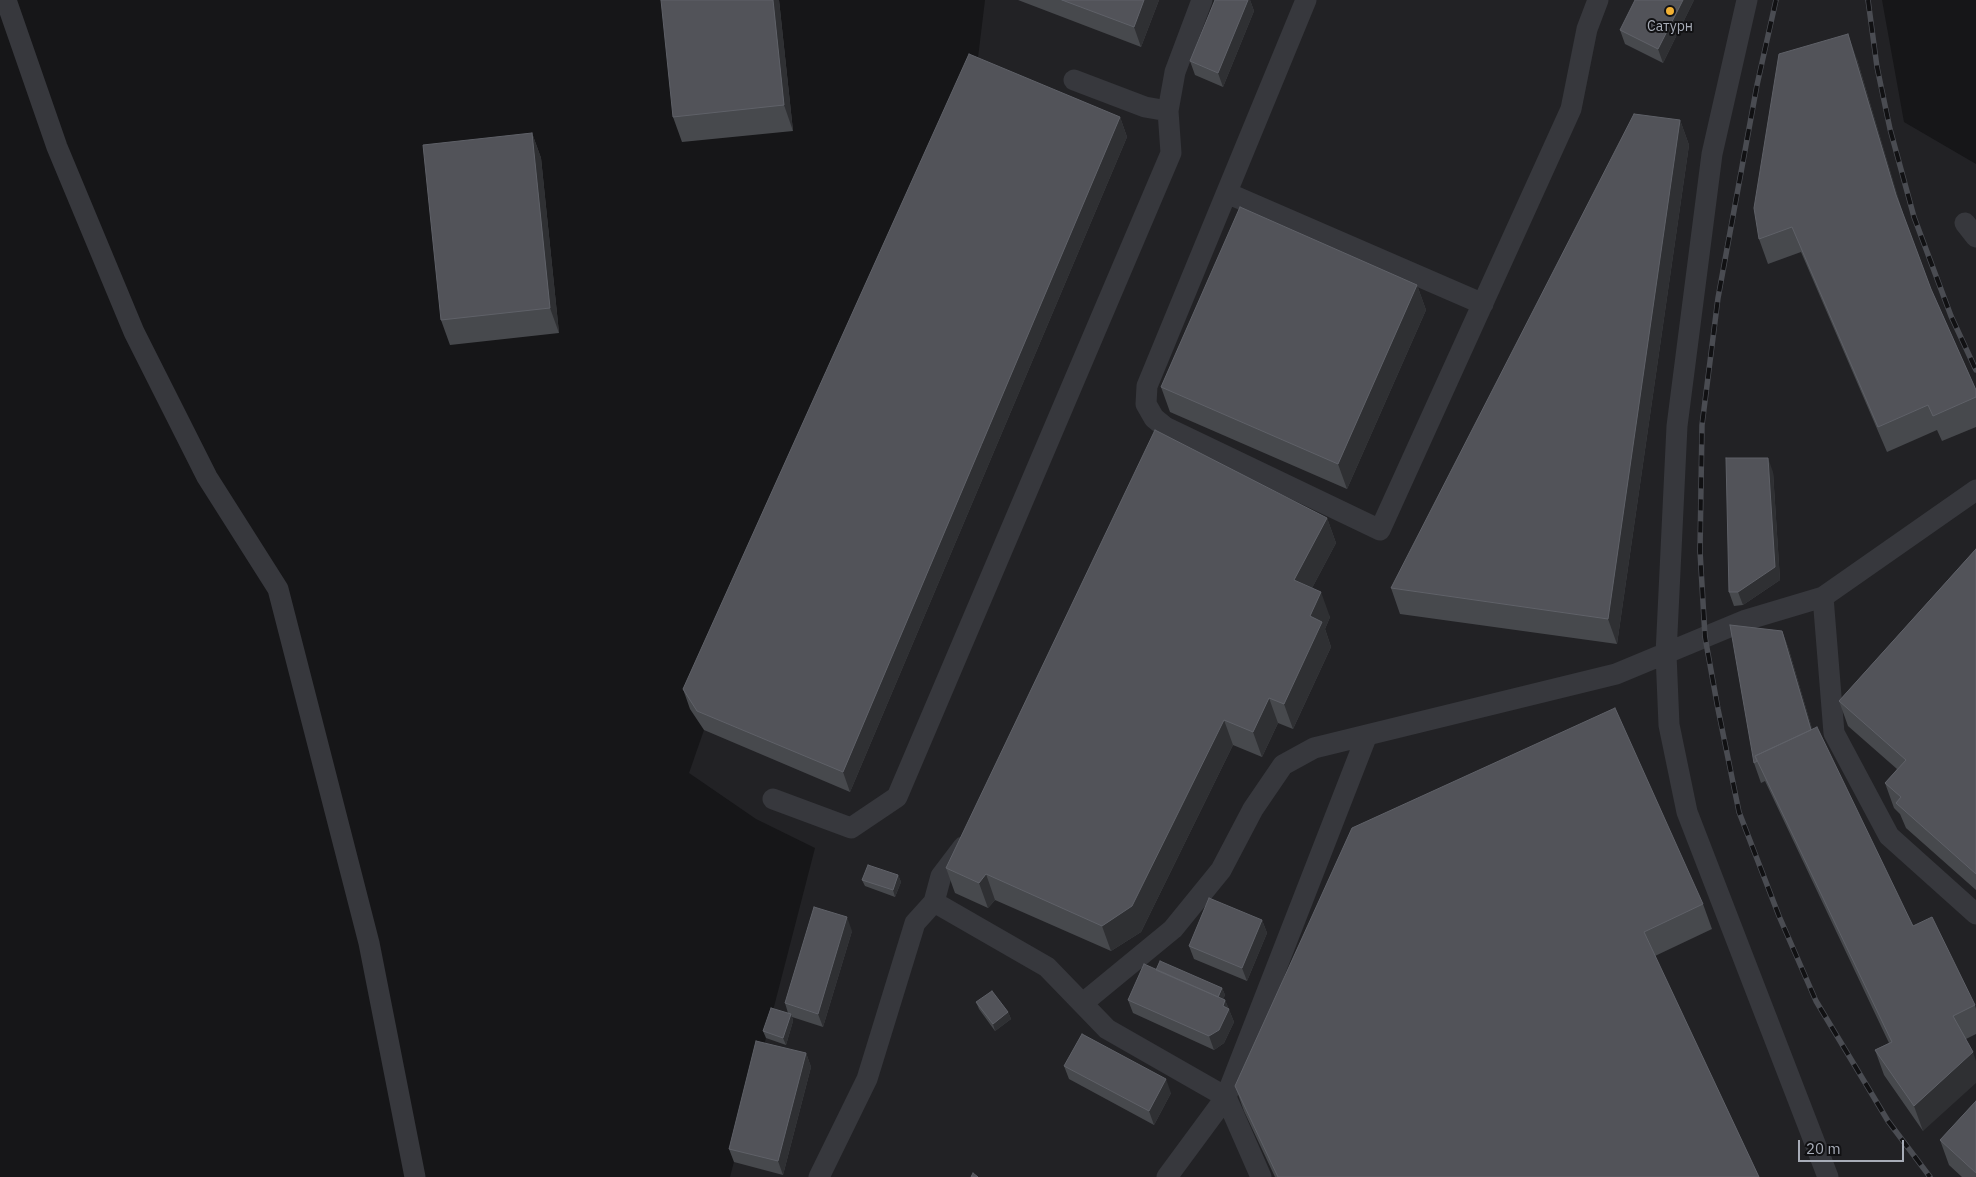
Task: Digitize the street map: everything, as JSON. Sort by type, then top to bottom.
[{"type":"lane","points":[[6,0],[58,147],[134,332],[207,477],[278,589],[369,943],[414,1177]]},
{"type":"lane","points":[[774,799],[851,828],[897,798],[1171,153],[1168,111],[1175,72],[1202,0]]},
{"type":"lane","points":[[1306,0],[1147,386],[1146,404],[1154,418],[1166,427],[1380,530],[1572,109],[1587,28],[1598,0]]},
{"type":"lane","points":[[1747,0],[1712,154],[1691,304],[1677,426],[1666,654],[1669,725],[1686,812],[1828,1177]]},
{"type":"lane","points":[[1074,80],[1145,108],[1168,111]]},
{"type":"lane","points":[[1226,193],[1483,304]]},
{"type":"lane","points":[[1083,1003],[1173,929],[1221,870],[1253,809],[1283,765],[1314,748],[1616,674],[1746,620],[1823,597],[1976,490]]},
{"type":"lane","points":[[1823,597],[1834,733],[1889,836],[1976,914]]},
{"type":"lane","points":[[1167,1177],[1226,1097],[1367,735]]},
{"type":"lane","points":[[819,1177],[867,1079],[915,923],[934,902],[941,876],[961,852],[973,825]]},
{"type":"lane","points":[[934,902],[1047,967],[1107,1029],[1226,1097],[1262,1177]]},
{"type":"shaded area","points":[[985,0],[1882,0],[1904,122],[1976,164],[1976,1177],[730,1177],[815,848],[756,819],[689,773],[704,730],[976,74]]},
{"type":"building","points":[[661,0],[773,0],[784,105],[673,117]]},
{"type":"building","points":[[1062,0],[1144,0],[1134,27]]},
{"type":"building","points":[[1215,0],[1248,0],[1218,73],[1190,61]]},
{"type":"building","points":[[1635,0],[1683,0],[1658,49],[1620,30]]},
{"type":"building","points":[[1848,34],[1896,195],[1931,289],[1976,390],[1976,397],[1933,416],[1928,405],[1878,427],[1792,227],[1759,239],[1754,208],[1779,54]]},
{"type":"building","points":[[969,54],[1120,117],[843,772],[697,711],[683,689]]},
{"type":"building","points":[[1634,114],[1680,120],[1608,619],[1391,588]]},
{"type":"building","points":[[532,133],[550,308],[441,320],[423,145]]},
{"type":"building","points":[[1240,207],[1417,285],[1338,464],[1161,387]]},
{"type":"building","points":[[1155,430],[1327,518],[1294,580],[1321,592],[1310,616],[1322,622],[1284,704],[1269,698],[1253,732],[1224,720],[1132,906],[1102,926],[986,874],[979,883],[946,868]]},
{"type":"building","points":[[1726,458],[1768,458],[1775,567],[1738,592],[1729,592]]},
{"type":"building","points":[[1976,549],[1976,874],[1896,803],[1901,797],[1885,783],[1906,760],[1839,701]]},
{"type":"building","points":[[1730,625],[1782,631],[1811,730],[1755,756],[1757,761],[1754,763]]},
{"type":"building","points":[[1615,708],[1703,904],[1644,932],[1759,1177],[1278,1177],[1235,1086],[1352,828]]},
{"type":"building","points":[[1817,727],[1913,926],[1932,917],[1975,1005],[1953,1016],[1973,1052],[1914,1106],[1875,1050],[1892,1042],[1755,756]]},
{"type":"building","points":[[868,865],[898,875],[893,890],[862,880]]},
{"type":"building","points":[[1209,898],[1262,920],[1242,968],[1189,946]]},
{"type":"building","points":[[814,907],[847,917],[818,1014],[785,1003]]},
{"type":"building","points":[[1160,961],[1222,988],[1218,997],[1156,970]]},
{"type":"building","points":[[1144,964],[1225,1000],[1223,1006],[1229,1009],[1219,1030],[1209,1036],[1128,1000]]},
{"type":"building","points":[[992,991],[1008,1012],[993,1024],[976,1002]]},
{"type":"building","points":[[771,1008],[791,1014],[783,1038],[763,1031]]},
{"type":"building","points":[[1082,1034],[1166,1079],[1149,1111],[1064,1066]]},
{"type":"building","points":[[756,1041],[806,1053],[778,1161],[729,1149]]},
{"type":"building","points":[[1976,1101],[1976,1173],[1940,1140]]},
{"type":"railway","points":[[1776,0],[1757,85],[1718,298],[1702,425],[1700,551],[1705,637],[1739,812],[1779,916],[1816,1001],[1888,1121],[1930,1177]]},
{"type":"railway","points":[[1868,0],[1877,67],[1890,129],[1914,217],[1951,316],[1976,370]]},
{"type":"place","name":"Сатурн","points":[[1670,11]]}]
